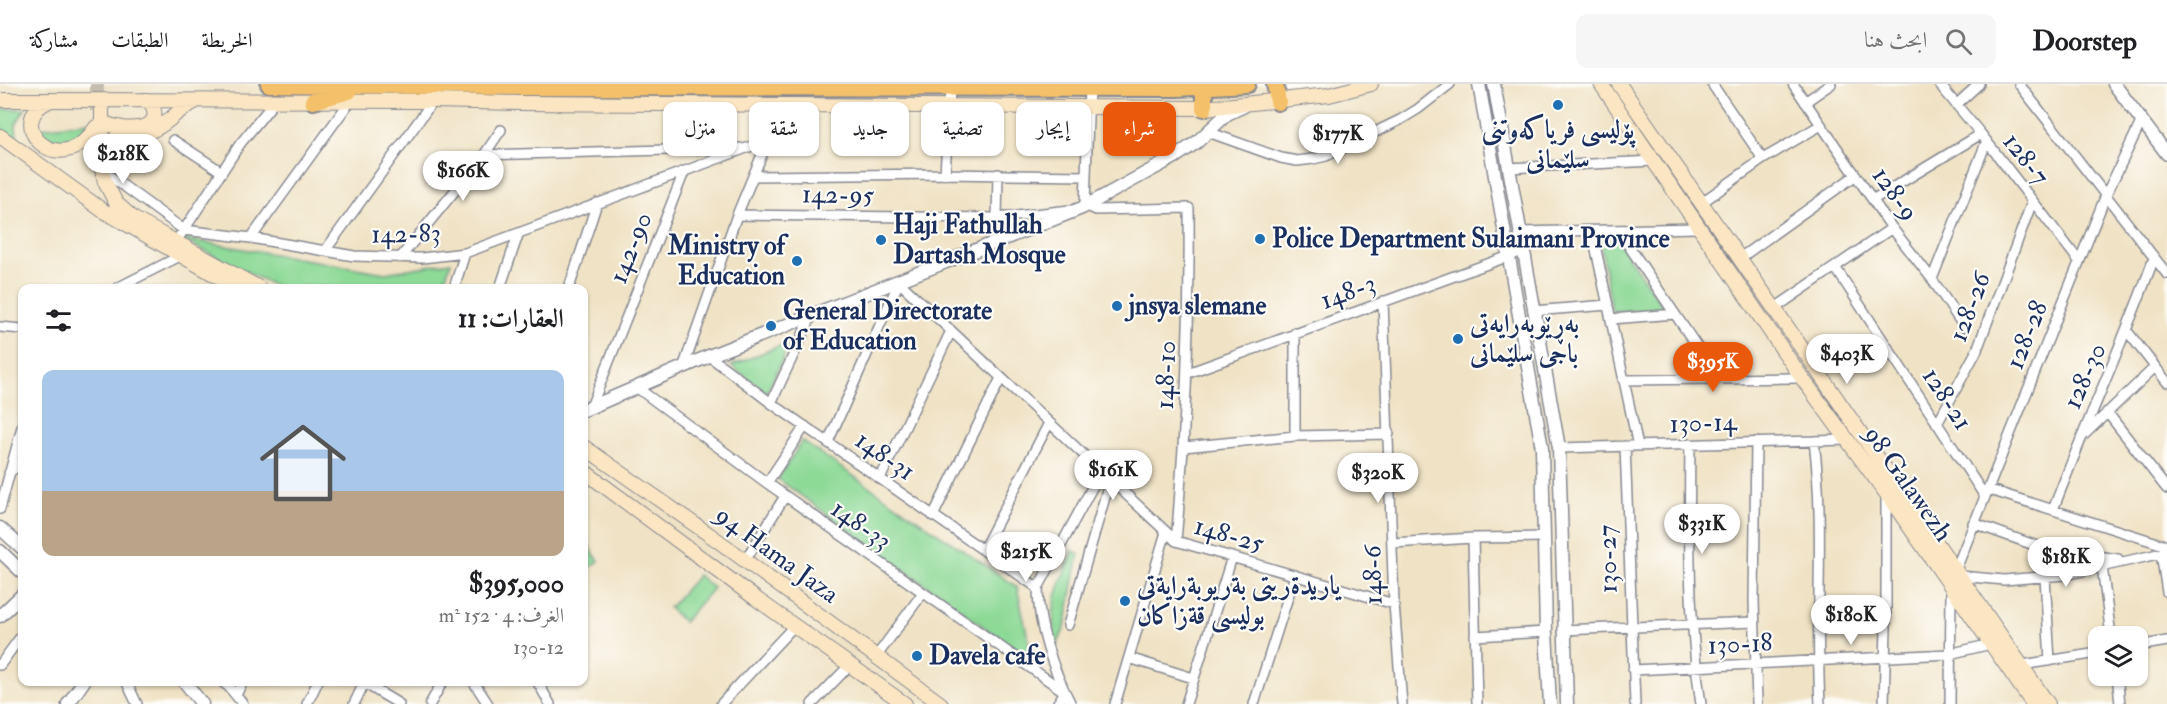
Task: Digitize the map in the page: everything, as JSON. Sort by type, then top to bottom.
[{"type":"highway","points":[[269,84],[370,85],[520,95],[1246,84]]},
{"type":"highway","points":[[1275,84],[1278,102]]},
{"type":"highway","points":[[312,101],[370,85]]},
{"type":"highway","points":[[1204,108],[1208,86]]},
{"type":"main road","points":[[1091,108],[1204,108],[1245,105],[1329,95],[1371,84]]},
{"type":"main road","name":"98 Galawezh","points":[[1601,84],[1802,378],[1886,493],[2033,704]]},
{"type":"main road","name":"98 Galawezh","points":[[1620,84],[2048,704]]},
{"type":"main road","points":[[0,100],[433,101],[520,95],[749,104]]},
{"type":"main road","points":[[52,99],[37,108],[29,123],[34,142],[42,147],[62,150],[82,143],[99,117]]},
{"type":"main road","points":[[99,117],[121,128],[147,125],[153,121],[154,108],[145,100]]},
{"type":"main road","points":[[101,150],[117,137],[158,128],[176,112],[201,100]]},
{"type":"main road","points":[[819,105],[921,107]]},
{"type":"main road","points":[[99,117],[102,170],[110,193],[124,212],[253,284]]},
{"type":"main road","points":[[99,117],[96,162],[99,184],[111,206],[139,232]]},
{"type":"main road","points":[[0,136],[77,193],[139,232],[231,284]]},
{"type":"main road","points":[[1652,156],[1653,144],[1661,144]]},
{"type":"main road","points":[[1736,282],[1747,283],[1752,276]]},
{"type":"main road","name":"94 Hama Jaza","points":[[588,450],[941,704]]},
{"type":"main road","name":"94 Hama Jaza","points":[[588,474],[900,702]]},
{"type":"street","points":[[1208,132],[1281,158],[1297,161],[1313,159],[1326,156],[1400,120],[1450,84]]},
{"type":"street","points":[[1479,84],[1542,448],[1550,704]]},
{"type":"street","points":[[1494,84],[1559,448],[1567,704]]},
{"type":"street","points":[[1712,84],[1763,159]]},
{"type":"street","name":"128-9","points":[[1793,84],[1892,228],[1932,279],[1964,327]]},
{"type":"street","points":[[1805,102],[1831,84]]},
{"type":"street","name":"128-7","points":[[1939,84],[1981,134],[2079,261]]},
{"type":"street","points":[[1956,105],[1979,84]]},
{"type":"street","points":[[2019,84],[2167,274]]},
{"type":"street","points":[[2114,84],[2167,154]]},
{"type":"street","points":[[949,102],[950,87]]},
{"type":"street","points":[[1088,102],[1089,88]]},
{"type":"street","points":[[250,238],[351,100]]},
{"type":"street","points":[[175,242],[240,144],[275,101]]},
{"type":"street","points":[[325,251],[433,101]]},
{"type":"street","points":[[588,408],[709,356],[1083,207],[1175,157],[1227,114],[1245,105]]},
{"type":"street","name":"128-28","points":[[1958,572],[1973,522],[2079,261],[2106,195],[2142,120]]},
{"type":"street","points":[[1701,203],[1763,159],[1821,124]]},
{"type":"street","points":[[400,258],[501,130]]},
{"type":"street","points":[[1874,199],[1981,134]]},
{"type":"street","points":[[173,140],[222,172]]},
{"type":"street","points":[[1932,279],[1986,143]]},
{"type":"street","name":"142-83","points":[[184,230],[250,238],[354,256],[422,258],[465,253],[749,147]]},
{"type":"street","points":[[484,154],[746,148]]},
{"type":"street","points":[[683,368],[737,215],[762,156]]},
{"type":"street","points":[[945,174],[946,156]]},
{"type":"street","points":[[1083,207],[1087,156]]},
{"type":"street","points":[[1508,168],[1652,156]]},
{"type":"street","points":[[102,170],[184,230]]},
{"type":"street","name":"142-90","points":[[588,406],[684,172]]},
{"type":"street","points":[[754,176],[998,174],[1086,176]]},
{"type":"street","points":[[997,218],[998,174]]},
{"type":"street","points":[[1740,258],[1856,176]]},
{"type":"street","name":"128-26","points":[[1937,424],[1977,350],[2032,202]]},
{"type":"street","points":[[570,284],[597,203]]},
{"type":"street","name":"142-95","points":[[737,215],[997,218],[1083,207],[1096,210],[1189,208]]},
{"type":"street","name":"148-10","points":[[1176,542],[1188,372],[1189,208]]},
{"type":"street","points":[[1520,232],[1698,228]]},
{"type":"street","points":[[1775,309],[1892,228]]},
{"type":"street","points":[[1618,230],[1719,379]]},
{"type":"street","points":[[1592,231],[1638,446]]},
{"type":"street","points":[[501,284],[518,235]]},
{"type":"street","name":"148-3","points":[[1188,372],[1523,251]]},
{"type":"street","points":[[455,284],[465,253]]},
{"type":"street","points":[[125,284],[180,256]]},
{"type":"street","name":"128-30","points":[[2054,510],[2080,438],[2127,330],[2154,258]]},
{"type":"street","name":"128-21","points":[[1835,267],[1937,424],[1985,492]]},
{"type":"street","points":[[828,442],[898,282]]},
{"type":"street","name":"148-25","points":[[898,282],[1176,542],[1394,604]]},
{"type":"street","name":"148-6","points":[[1383,301],[1394,604],[1402,704]]},
{"type":"street","points":[[1533,311],[1608,305]]},
{"type":"street","points":[[1611,319],[1675,314]]},
{"type":"street","points":[[771,403],[812,315]]},
{"type":"street","points":[[0,327],[18,329]]},
{"type":"street","points":[[2127,330],[2167,382]]},
{"type":"street","points":[[880,479],[951,331]]},
{"type":"street","points":[[1295,333],[1295,436]]},
{"type":"street","name":"148-31","points":[[709,356],[771,403],[1038,588]]},
{"type":"street","points":[[2080,438],[2155,367]]},
{"type":"street","points":[[933,516],[1001,378]]},
{"type":"street","points":[[1623,380],[1802,378]]},
{"type":"street","name":"148-33","points":[[636,387],[922,594],[1065,692]]},
{"type":"street","points":[[2107,412],[2167,489]]},
{"type":"street","points":[[983,550],[1049,423]]},
{"type":"street","points":[[767,483],[804,426]]},
{"type":"street","points":[[1184,447],[1295,436],[1389,434]]},
{"type":"street","name":"130-14","points":[[1559,448],[1848,440]]},
{"type":"street","points":[[0,509],[18,441]]},
{"type":"street","points":[[1814,441],[1818,473],[1820,704]]},
{"type":"street","points":[[1756,442],[1754,622],[1757,704]]},
{"type":"street","points":[[1690,444],[1689,562],[1692,623],[1701,704]]},
{"type":"street","name":"130-27","points":[[1625,446],[1635,704]]},
{"type":"street","points":[[9,473],[18,465]]},
{"type":"street","points":[[1071,704],[1047,644],[1038,601],[1038,588],[1101,471]]},
{"type":"street","points":[[1068,625],[1110,480]]},
{"type":"street","points":[[1985,492],[2054,510],[2165,550]]},
{"type":"street","points":[[1884,704],[1886,493]]},
{"type":"street","points":[[745,561],[785,496]]},
{"type":"street","points":[[1973,522],[2045,549],[2130,559]]},
{"type":"street","points":[[0,528],[18,544]]},
{"type":"street","points":[[1115,704],[1167,532]]},
{"type":"street","points":[[1393,543],[1473,538],[1544,537]]},
{"type":"street","points":[[1473,538],[1477,704]]},
{"type":"street","points":[[1958,572],[2004,580],[2065,575],[2165,550]]},
{"type":"street","points":[[2165,550],[2167,592]]},
{"type":"street","points":[[0,552],[18,568]]},
{"type":"street","points":[[1186,704],[1232,557]]},
{"type":"street","points":[[2102,566],[2110,626]]},
{"type":"street","points":[[1254,704],[1296,575]]},
{"type":"street","points":[[2045,576],[2050,660]]},
{"type":"street","points":[[1950,704],[1951,589]]},
{"type":"street","points":[[876,657],[922,594]]},
{"type":"street","points":[[0,616],[18,599]]},
{"type":"street","points":[[1563,630],[1754,622]]},
{"type":"street","points":[[721,704],[794,626]]},
{"type":"street","points":[[1475,636],[1546,632]]},
{"type":"street","points":[[0,665],[18,640]]},
{"type":"street","points":[[2148,645],[2167,642]]},
{"type":"street","name":"130-18","points":[[1633,670],[1949,654],[1991,644]]},
{"type":"street","points":[[2022,665],[2088,654]]},
{"type":"street","points":[[1129,658],[1193,678]]},
{"type":"street","points":[[812,704],[850,665]]},
{"type":"street","points":[[68,704],[81,686]]},
{"type":"street","points":[[128,686],[137,704]]},
{"type":"street","points":[[188,686],[202,704]]},
{"type":"street","points":[[226,686],[243,704]]},
{"type":"street","points":[[236,695],[240,686]]},
{"type":"street","points":[[307,704],[316,686]]},
{"type":"street","points":[[354,704],[362,686]]},
{"type":"street","points":[[370,686],[399,704]]},
{"type":"street","points":[[430,704],[439,686]]},
{"type":"street","points":[[476,686],[484,702]]},
{"type":"street","points":[[540,686],[550,704]]},
{"type":"street","points":[[2118,686],[2120,704]]},
{"type":"street","points":[[1057,704],[1065,692]]},
{"type":"green space","points":[[0,109],[25,109],[16,124],[17,142],[0,128]]},
{"type":"green space","points":[[89,122],[73,141],[57,147],[51,145],[33,129]]},
{"type":"green space","points":[[179,238],[385,273],[451,262],[443,284],[271,284]]},
{"type":"green space","points":[[1616,239],[1665,310],[1612,311],[1600,240]]},
{"type":"green space","points":[[791,341],[767,392],[731,366]]},
{"type":"green space","points":[[802,441],[1017,587],[1033,662],[778,479]]},
{"type":"green space","points":[[588,546],[599,561],[588,569]]},
{"type":"green space","points":[[1073,551],[1079,553],[1065,627],[1056,648],[1054,608],[1059,587]]},
{"type":"green space","points":[[698,575],[713,588],[684,622],[669,608]]},
{"type":"tunnel","points":[[97,84],[97,111]]},
{"type":"place","name":"پۆلیسی فریاکەوتنی سلێمانی","points":[[1558,105]]},
{"type":"place","name":"Police Department Sulaimani Province","points":[[1260,239]]},
{"type":"place","name":"Haji Fathullah Dartash Mosque","points":[[881,240]]},
{"type":"place","name":"Ministry of Education","points":[[797,261]]},
{"type":"place","name":"jnsya slemane","points":[[1117,306]]},
{"type":"place","name":"General Directorate of Education","points":[[771,326]]},
{"type":"place","name":"بەڕێوبەرایەتی باجی سلێمانی","points":[[1458,339]]},
{"type":"place","name":"ياريدةريتى بةريوبةرايةتى بوليسى قةزاكان","points":[[1125,601]]},
{"type":"place","name":"Davela cafe","points":[[917,656]]}]
